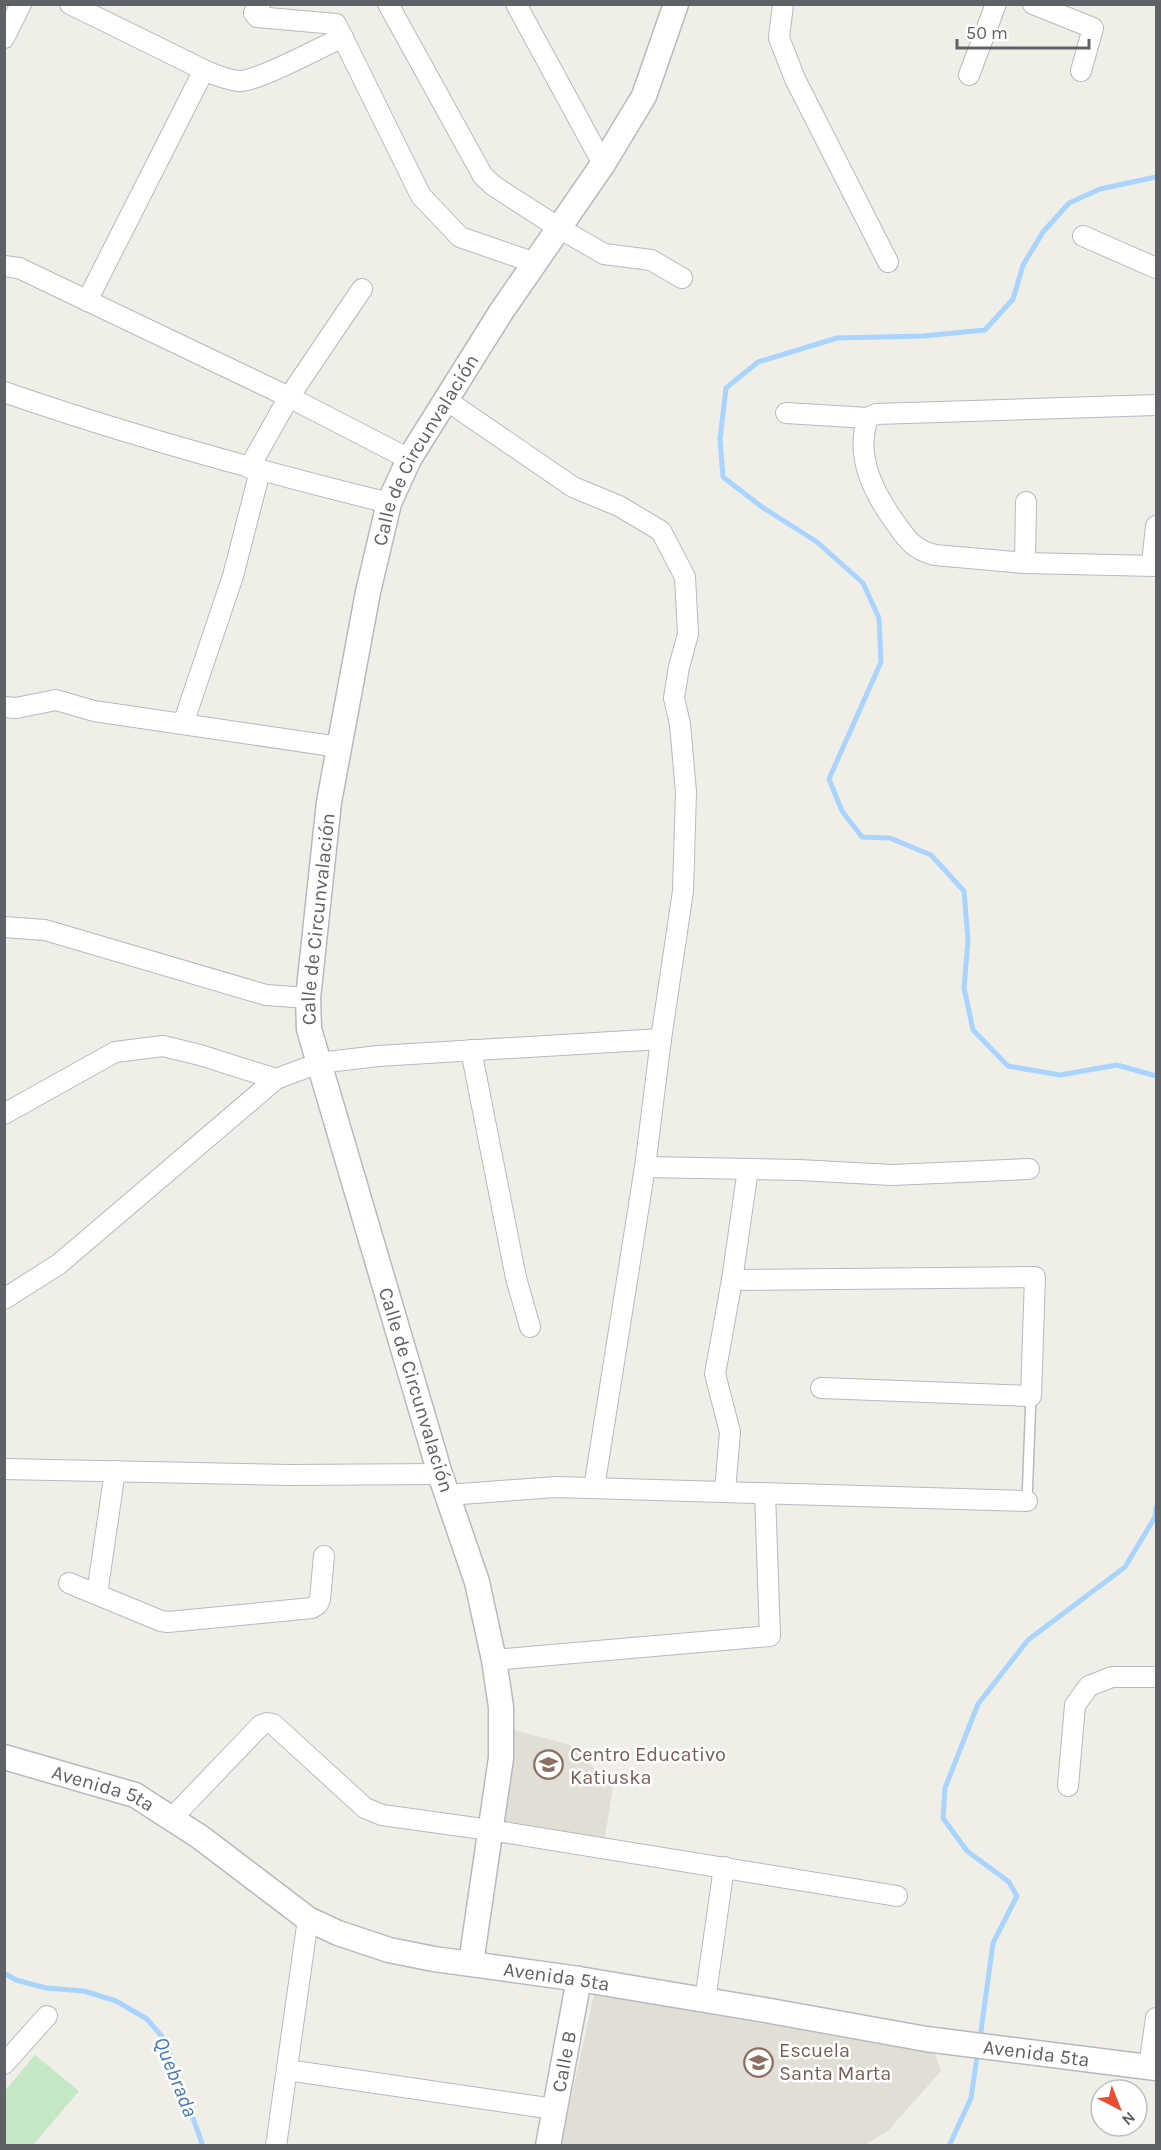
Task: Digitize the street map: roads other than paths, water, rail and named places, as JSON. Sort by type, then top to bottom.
[{"type":"street","points":[[4,38],[21,4]]},
{"type":"street","points":[[70,4],[225,79],[242,81],[258,76],[343,37]]},
{"type":"street","points":[[260,4],[254,13],[257,17],[333,23],[338,27],[421,196],[459,237],[535,263]]},
{"type":"street","points":[[388,4],[483,176],[559,228],[604,254],[651,260],[682,278]]},
{"type":"street","points":[[516,4],[603,164]]},
{"type":"street","name":"Calle de Circunvalación","points":[[471,1963],[501,1758],[501,1707],[494,1660],[477,1582],[444,1485],[309,1029],[308,998],[329,802],[368,592],[389,503],[409,459],[501,312],[603,164],[644,96],[676,4]]},
{"type":"street","points":[[783,4],[779,38],[795,79],[888,262]]},
{"type":"street","points":[[969,75],[996,4]]},
{"type":"street","points":[[1033,4],[1093,28],[1081,71]]},
{"type":"street","points":[[87,301],[204,70]]},
{"type":"street","points":[[1083,236],[1156,268]]},
{"type":"street","points":[[4,266],[19,268],[289,397],[409,459]]},
{"type":"street","points":[[183,724],[233,576],[254,469],[289,397],[362,289]]},
{"type":"street","points":[[4,392],[155,441],[389,503]]},
{"type":"street","points":[[446,400],[573,487],[619,506],[661,531],[684,577],[688,634],[674,698],[680,724],[686,792],[682,891],[645,1167],[594,1488]]},
{"type":"street","points":[[786,413],[868,417],[876,414],[1156,405]]},
{"type":"street","points":[[868,417],[863,431],[868,477],[874,492],[909,543],[922,552],[1026,563],[1156,566],[1153,554],[1156,526]]},
{"type":"street","points":[[1026,502],[1026,563]]},
{"type":"street","points":[[4,707],[16,708],[56,700],[94,711],[339,747]]},
{"type":"street","points":[[4,927],[45,930],[266,995],[308,998]]},
{"type":"street","points":[[4,1299],[59,1263],[276,1079],[319,1063],[378,1056],[661,1039]]},
{"type":"street","points":[[4,1114],[115,1053],[163,1046],[276,1079]]},
{"type":"street","points":[[471,1050],[516,1278],[531,1327]]},
{"type":"street","points":[[645,1167],[799,1170],[892,1175],[1029,1169]]},
{"type":"street","points":[[725,1491],[730,1432],[715,1374],[732,1280],[748,1169]]},
{"type":"street","points":[[732,1280],[1035,1277],[1031,1396],[821,1388]]},
{"type":"street","points":[[4,1469],[288,1475],[444,1485],[1027,1501]]},
{"type":"street","points":[[97,1594],[115,1471]]},
{"type":"street","points":[[494,1660],[770,1636],[765,1493]]},
{"type":"street","points":[[69,1583],[168,1622],[312,1608],[318,1604],[320,1599],[324,1556]]},
{"type":"street","points":[[1068,1786],[1075,1705],[1089,1686],[1112,1677],[1156,1677]]},
{"type":"street","points":[[172,1818],[253,1733],[267,1723],[273,1724],[365,1808],[382,1815],[490,1830],[897,1896]]},
{"type":"street","name":"Avenida 5ta","points":[[4,1757],[135,1795],[172,1818],[308,1918],[338,1934],[389,1950],[434,1959],[705,2000],[926,2039],[1153,2068]]},
{"type":"street","points":[[705,2000],[724,1867]]},
{"type":"street","points":[[276,2145],[308,1918]]},
{"type":"street","name":"Calle B","points":[[548,2145],[579,1980]]},
{"type":"street","points":[[4,2064],[47,2016]]},
{"type":"street","points":[[1153,2068],[1156,2018]]},
{"type":"street","points":[[286,2070],[555,2109]]},
{"type":"lane","points":[[1027,1501],[1031,1396]]},
{"type":"waterway","points":[[1156,177],[1100,189],[1069,203],[1043,232],[1023,265],[1013,299],[985,330],[923,336],[837,338],[758,362],[726,388],[720,439],[723,477],[762,507],[817,542],[863,583],[879,618],[881,662],[829,779],[842,811],[862,837],[890,838],[931,855],[964,891],[968,940],[964,988],[973,1030],[1008,1066],[1060,1075],[1117,1065],[1156,1076]]},
{"type":"waterway","points":[[980,2038],[993,1943],[1017,1896],[1009,1882],[967,1851],[943,1818],[945,1788],[978,1704],[1028,1640],[1125,1567],[1155,1517],[1156,1507]]},
{"type":"waterway","name":"Quebrada","points":[[4,1973],[16,1980],[46,1988],[84,1991],[116,2001],[147,2019],[165,2040],[203,2146]]},
{"type":"waterway","points":[[949,2146],[971,2098],[978,2050]]},
{"type":"place","name":"Centro Educativo Katiuska","points":[[549,1765]]},
{"type":"place","name":"Escuela Santa Marta","points":[[758,2062]]}]
